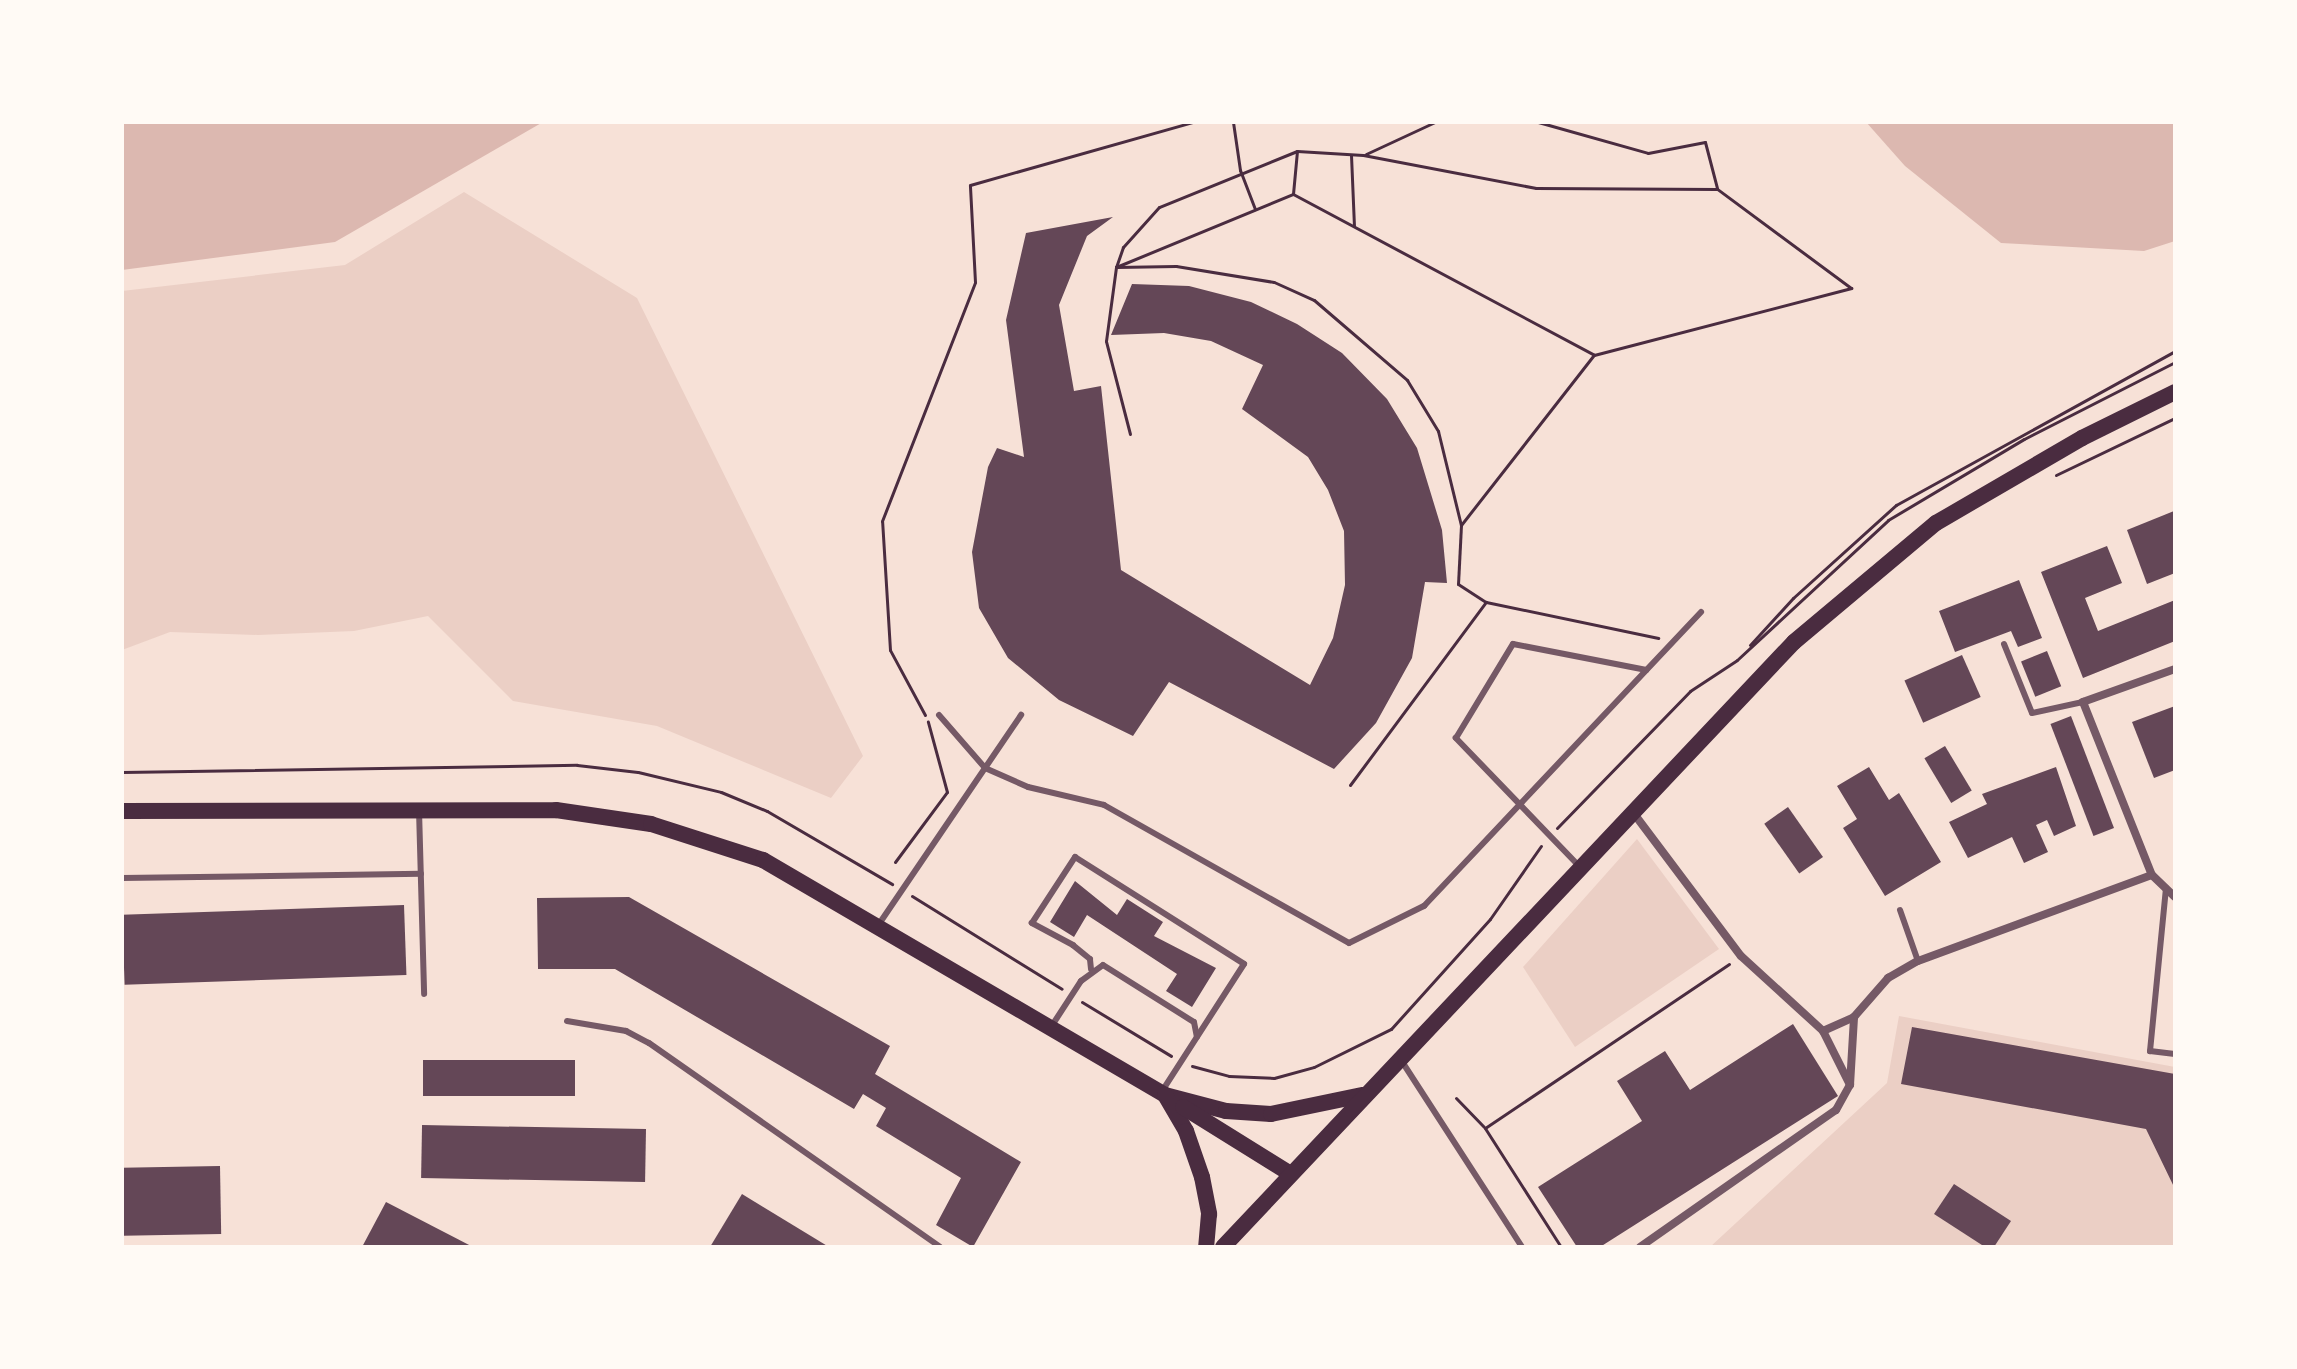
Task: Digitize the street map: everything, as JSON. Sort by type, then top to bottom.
[{"type":"main road","points":[[1223,1247],[1289,1173],[1794,642],[1936,523],[2057,451],[2175,392]]},
{"type":"main road","points":[[122,811],[556,810],[651,824],[763,860],[879,924],[1289,1173]]},
{"type":"main road","points":[[1163,1094],[1226,1111],[1271,1114],[1363,1095]]},
{"type":"main road","points":[[1163,1094],[1186,1131],[1202,1177],[1209,1214],[1206,1247]]},
{"type":"street","points":[[2175,669],[2083,702],[2152,875],[2175,897]]},
{"type":"street","points":[[1632,811],[1741,956],[1823,1031],[1850,1085]]},
{"type":"street","points":[[1823,1031],[1854,1017],[1888,978],[1918,961],[2152,875]]},
{"type":"street","points":[[1640,1247],[1836,1110],[1850,1085],[1854,1017]]},
{"type":"lane","points":[[939,715],[985,768],[1028,787],[1104,805],[1349,943],[1424,906],[1701,612]]},
{"type":"lane","points":[[1579,867],[1456,738],[1513,644],[1647,670]]},
{"type":"lane","points":[[2004,644],[2032,713],[2083,702]]},
{"type":"lane","points":[[879,924],[1021,715]]},
{"type":"lane","points":[[419,809],[424,994]]},
{"type":"lane","points":[[1091,969],[1090,959],[1073,945],[1032,923],[1075,857],[1244,964],[1163,1094]]},
{"type":"lane","points":[[122,878],[421,874]]},
{"type":"lane","points":[[2166,888],[2150,1051],[2175,1054]]},
{"type":"lane","points":[[1900,910],[1918,961]]},
{"type":"lane","points":[[1051,1027],[1091,969],[1103,965],[1194,1022],[1197,1037]]},
{"type":"lane","points":[[567,1021],[626,1031],[649,1043],[940,1247]]},
{"type":"lane","points":[[1399,1057],[1522,1247]]},
{"type":"path","points":[[895,862],[947,792],[926,716],[890,650],[882,521],[975,282],[970,185],[1193,122]]},
{"type":"path","points":[[1233,122],[1240,170],[1255,209]]},
{"type":"path","points":[[1363,155],[1435,122]]},
{"type":"path","points":[[1538,122],[1648,153],[1705,142],[1717,189]]},
{"type":"path","points":[[1293,194],[1297,151]]},
{"type":"path","points":[[1130,434],[1106,341],[1116,267],[1123,247],[1159,207],[1240,170],[1297,151],[1363,155],[1536,188],[1717,189],[1851,288],[1594,355],[1461,525]]},
{"type":"path","points":[[1351,155],[1354,226]]},
{"type":"path","points":[[1116,267],[1293,194],[1594,355]]},
{"type":"path","points":[[1116,267],[1231,272],[1274,282],[1314,300],[1407,380],[1438,431],[1461,525],[1458,584],[1486,602],[1674,641]]},
{"type":"path","points":[[1737,660],[1793,598],[1896,505],[2175,351]]},
{"type":"path","points":[[2050,479],[2175,418]]},
{"type":"path","points":[[1350,785],[1486,602]]},
{"type":"path","points":[[1485,1128],[1741,956]]},
{"type":"path","points":[[1456,1098],[1485,1128],[1561,1247]]},
{"type":"shaded area","points":[[122,122],[543,122],[335,242],[122,270]]},
{"type":"shaded area","points":[[1866,122],[2175,122],[2175,241],[2144,251],[2001,243],[1905,166]]},
{"type":"shaded area","points":[[464,192],[637,298],[863,756],[831,798],[657,726],[513,701],[428,616],[354,631],[258,635],[170,632],[122,650],[122,291],[345,265]]},
{"type":"shaded area","points":[[1637,839],[1719,949],[1575,1047],[1523,967]]},
{"type":"shaded area","points":[[1899,1016],[2175,1067],[2175,1247],[1710,1247],[1887,1083]]},
{"type":"building","points":[[1113,217],[1087,236],[1059,305],[1074,391],[1101,386],[1121,570],[1310,685],[1333,638],[1345,585],[1344,531],[1328,490],[1308,457],[1242,409],[1263,365],[1211,341],[1164,333],[1111,335],[1132,284],[1189,286],[1251,302],[1297,324],[1342,353],[1387,399],[1417,448],[1442,530],[1447,583],[1425,582],[1412,658],[1376,723],[1334,769],[1169,682],[1133,736],[1059,700],[1008,658],[979,608],[972,552],[988,467],[997,448],[1024,457],[1006,320],[1026,233]]},
{"type":"building","points":[[2174,511],[2175,573],[2147,584],[2127,530]]},
{"type":"building","points":[[2107,546],[2122,583],[2085,598],[2098,631],[2175,600],[2175,641],[2083,678],[2041,572]]},
{"type":"building","points":[[2019,580],[2042,638],[2018,647],[2011,631],[1955,652],[1939,611]]},
{"type":"building","points":[[2047,651],[2061,686],[2035,697],[2021,661]]},
{"type":"building","points":[[1962,655],[1981,697],[1923,723],[1904,681]]},
{"type":"building","points":[[2175,706],[2175,770],[2154,778],[2132,722]]},
{"type":"building","points":[[2071,716],[2114,828],[2093,836],[2050,724]]},
{"type":"building","points":[[1945,746],[1972,791],[1951,803],[1924,758]]},
{"type":"building","points":[[1869,767],[1889,800],[1899,793],[1941,862],[1885,896],[1843,828],[1857,819],[1837,786]]},
{"type":"building","points":[[2056,767],[2076,826],[2054,836],[2047,820],[2036,825],[2048,852],[2024,863],[2012,837],[1968,858],[1949,822],[1987,804],[1982,794]]},
{"type":"building","points":[[1788,807],[1823,857],[1799,874],[1764,824]]},
{"type":"building","points":[[1075,881],[1117,915],[1127,899],[1163,922],[1154,936],[1216,968],[1192,1007],[1166,991],[1177,974],[1087,915],[1074,937],[1050,922]]},
{"type":"building","points":[[629,897],[890,1046],[875,1074],[1021,1162],[973,1247],[936,1225],[961,1178],[876,1126],[886,1108],[863,1094],[854,1109],[615,969],[538,969],[537,898]]},
{"type":"building","points":[[404,905],[406,975],[125,985],[122,915]]},
{"type":"building","points":[[1793,1024],[1838,1096],[1600,1247],[1577,1247],[1538,1187],[1642,1121],[1617,1081],[1665,1051],[1690,1090]]},
{"type":"building","points":[[1912,1027],[2175,1074],[2175,1189],[2146,1129],[1901,1084]]},
{"type":"building","points":[[423,1060],[575,1060],[575,1096],[423,1096]]},
{"type":"building","points":[[422,1125],[646,1129],[645,1182],[421,1178]]},
{"type":"building","points":[[220,1166],[221,1234],[123,1236],[122,1168]]},
{"type":"building","points":[[1954,1184],[2011,1221],[1994,1247],[1985,1247],[1934,1214]]},
{"type":"building","points":[[742,1194],[829,1247],[710,1247]]},
{"type":"building","points":[[386,1202],[473,1247],[362,1247]]}]
